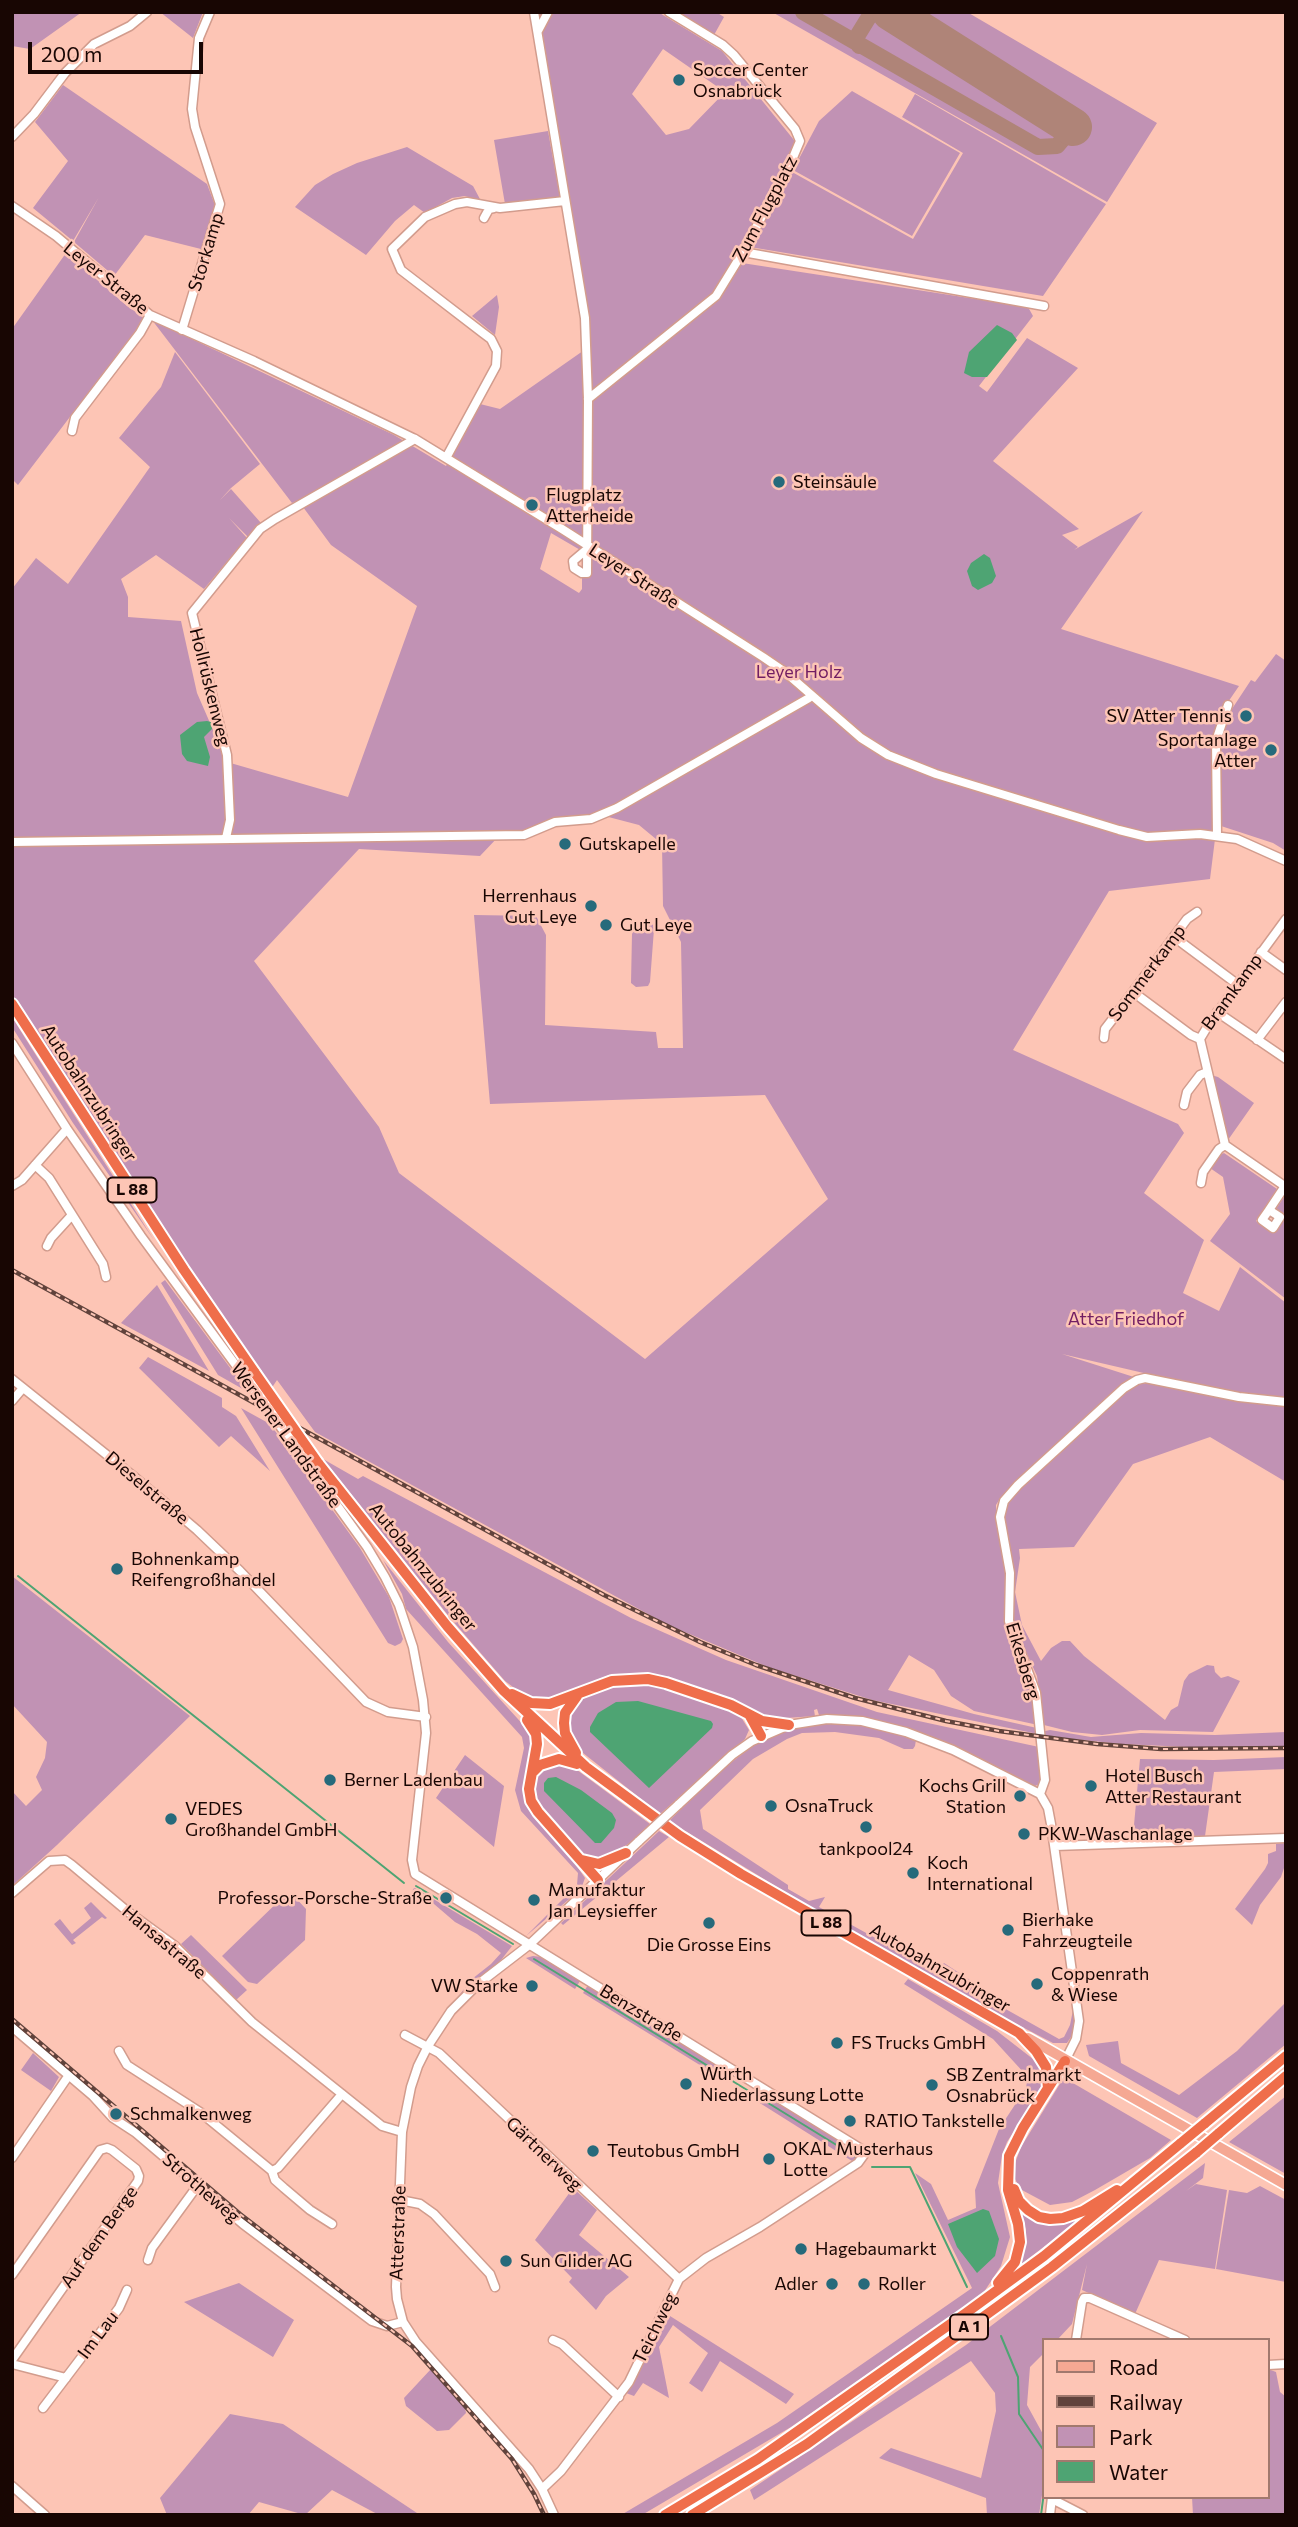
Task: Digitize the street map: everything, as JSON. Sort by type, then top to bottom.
[{"type":"highway","name":"Autobahnzubringer","points":[[12,1004],[184,1270],[318,1463],[414,1587],[503,1690]]},
{"type":"highway","points":[[503,1690],[531,1703],[541,1704],[561,1702],[612,1682],[648,1679],[731,1705],[762,1721],[789,1725]]},
{"type":"highway","points":[[503,1690],[536,1734],[536,1756],[529,1789],[531,1801],[598,1880]]},
{"type":"highway","name":"L 88","points":[[503,1690],[586,1768]]},
{"type":"highway","points":[[579,1694],[565,1713],[565,1733],[586,1768]]},
{"type":"highway","points":[[748,1714],[761,1736]]},
{"type":"highway","points":[[532,1773],[540,1765],[559,1759],[586,1768]]},
{"type":"highway","name":"Autobahnzubringer","points":[[586,1768],[672,1830],[741,1874],[1019,2033]]},
{"type":"highway","points":[[582,1860],[599,1864],[626,1853]]},
{"type":"highway","points":[[1019,2033],[1036,2051],[1046,2067],[1048,2088]]},
{"type":"highway","name":"A 1","points":[[664,2515],[758,2459],[1044,2256],[1286,2056]]},
{"type":"highway","points":[[966,2313],[1004,2277],[1015,2262],[1019,2250],[1019,2232],[1008,2190],[1007,2166],[1013,2147],[1065,2061]]},
{"type":"highway","name":"A 1","points":[[692,2515],[807,2444],[1052,2267],[1197,2152],[1286,2076]]},
{"type":"highway","points":[[1250,2108],[1286,2084]]},
{"type":"highway","points":[[1008,2176],[1019,2201],[1028,2210],[1040,2217],[1063,2218],[1098,2202],[1181,2143]]},
{"type":"main road","name":"Autobahnzubringer","points":[[1019,2033],[1286,2185]]},
{"type":"street","points":[[12,137],[34,114],[65,73],[94,44],[130,26],[147,12]]},
{"type":"street","name":"Storkamp","points":[[182,330],[220,204],[195,127],[192,109],[199,38],[210,12]]},
{"type":"street","points":[[534,12],[583,294],[588,399],[586,547]]},
{"type":"street","points":[[537,31],[548,12]]},
{"type":"street","name":"Zum Flugplatz","points":[[588,399],[716,296],[743,252],[800,141],[798,135],[723,45],[668,12]]},
{"type":"street","points":[[446,458],[496,366],[497,351],[484,332],[401,270],[392,249],[425,217],[446,207],[467,202],[494,208],[565,201]]},
{"type":"street","name":"Leyer Straße","points":[[12,206],[47,229],[150,315],[254,361],[415,439],[763,657],[861,738],[901,762],[1134,834],[1160,838],[1200,834],[1237,839],[1286,861]]},
{"type":"street","points":[[484,218],[485,213],[494,208]]},
{"type":"street","points":[[743,252],[1044,306]]},
{"type":"street","points":[[72,431],[75,418],[140,333],[150,315]]},
{"type":"street","name":"Hollrüskenweg","points":[[226,838],[230,820],[226,755],[192,613],[260,529],[415,439]]},
{"type":"street","points":[[12,842],[521,835],[555,822],[591,819],[617,808],[809,698]]},
{"type":"street","points":[[1216,836],[1216,741],[1228,705]]},
{"type":"street","name":"Sommerkamp","points":[[1104,1038],[1105,1029],[1187,919],[1198,912]]},
{"type":"street","name":"Bramkamp","points":[[1225,1145],[1200,1039],[1286,919]]},
{"type":"street","points":[[1174,937],[1237,985]]},
{"type":"street","points":[[1261,952],[1286,970]]},
{"type":"street","points":[[1133,992],[1200,1039]]},
{"type":"street","points":[[1257,1040],[1286,1002]]},
{"type":"street","points":[[1217,1012],[1286,1059]]},
{"type":"street","name":"Wersener Landstraße","points":[[12,1043],[141,1236],[367,1547],[399,1605],[413,1647],[426,1717],[412,1860],[415,1874]]},
{"type":"street","points":[[1184,1105],[1187,1092],[1200,1075],[1207,1072]]},
{"type":"street","points":[[12,1186],[22,1181],[67,1129]]},
{"type":"street","points":[[1201,1182],[1203,1172],[1219,1149],[1225,1145],[1285,1186],[1269,1210],[1280,1217],[1276,1223]]},
{"type":"street","points":[[35,1166],[49,1178],[103,1264],[106,1277]]},
{"type":"street","points":[[47,1247],[51,1238],[72,1214]]},
{"type":"street","name":"Eikesberg","points":[[1065,2061],[1076,2039],[1079,2021],[1055,1846],[1048,1808],[1040,1794],[1045,1780],[1035,1693],[1009,1620],[1010,1573],[1000,1517],[1004,1501],[1124,1388],[1137,1380],[1145,1378],[1239,1397],[1286,1402]]},
{"type":"street","name":"Dieselstraße","points":[[12,1379],[197,1530],[366,1702],[388,1712],[426,1717]]},
{"type":"street","points":[[12,1401],[23,1388]]},
{"type":"street","name":"Atterstraße","points":[[554,2515],[542,2488],[521,2460],[416,2342],[403,2322],[397,2299],[402,2132],[411,2087],[439,2026],[463,1997],[529,1945],[732,1755],[761,1736],[789,1725],[846,1719],[885,1726],[953,1750],[1040,1794]]},
{"type":"street","points":[[1055,1846],[1286,1838]]},
{"type":"street","name":"Hansastraße","points":[[12,1892],[49,1861],[65,1860],[175,1946],[236,2008],[342,2094],[382,2126],[402,2132]]},
{"type":"street","name":"Benzstraße","points":[[415,1874],[866,2152]]},
{"type":"street","name":"Strotheweg","points":[[12,2027],[98,2100],[113,2118],[136,2133],[243,2224],[372,2321],[387,2326],[403,2322]]},
{"type":"street","name":"Gärtnerweg","points":[[405,2035],[439,2053],[680,2279]]},
{"type":"street","points":[[119,2051],[127,2065],[200,2112],[272,2171],[275,2180],[284,2188],[331,2224]]},
{"type":"street","points":[[12,2158],[69,2075]]},
{"type":"street","points":[[272,2171],[278,2168],[342,2094]]},
{"type":"street","name":"Auf dem Berge","points":[[12,2275],[100,2150],[113,2150],[136,2169],[138,2181],[12,2362]]},
{"type":"street","name":"Teichweg","points":[[542,2488],[561,2471],[619,2397],[634,2374],[680,2279],[706,2258],[760,2227],[859,2163],[866,2152]]},
{"type":"street","points":[[148,2260],[152,2248],[198,2185]]},
{"type":"street","points":[[400,2200],[420,2204],[434,2214],[490,2274],[495,2287]]},
{"type":"street","name":"Im Lau","points":[[43,2408],[119,2308],[127,2290]]},
{"type":"street","points":[[1076,2338],[1084,2298],[1090,2298],[1180,2338]]},
{"type":"street","points":[[553,2340],[562,2344],[619,2397]]},
{"type":"street","points":[[12,2362],[66,2378]]},
{"type":"street","points":[[12,2486],[45,2515]]},
{"type":"street","points":[[1054,2499],[1083,2515]]},
{"type":"green space","points":[[12,12],[82,12],[30,49],[12,46]]},
{"type":"green space","points":[[160,12],[203,12],[193,38]]},
{"type":"green space","points":[[539,12],[658,12],[722,51],[802,150],[785,182],[792,172],[913,239],[963,153],[902,117],[915,94],[1106,204],[1043,296],[750,247],[742,263],[1028,307],[1033,316],[979,386],[987,392],[1027,338],[1078,368],[993,461],[1079,529],[1062,535],[1078,547],[1074,550],[1143,511],[1061,629],[1239,686],[1226,705],[1218,727],[1216,831],[1210,879],[1109,891],[1013,1050],[1178,1124],[1184,1133],[1144,1193],[1204,1240],[1183,1293],[1219,1311],[1240,1267],[1286,1303],[1286,1398],[1243,1393],[1062,1354],[1137,1378],[1117,1388],[1001,1497],[996,1505],[996,1525],[1005,1549],[1006,1622],[1011,1642],[1028,1681],[1038,1725],[974,1711],[951,1696],[934,1670],[909,1655],[888,1690],[1037,1728],[1038,1734],[872,1700],[768,1667],[668,1625],[315,1432],[277,1380],[271,1389],[225,1324],[12,994],[12,589],[36,558],[68,584],[150,467],[119,438],[161,387],[175,352],[260,464],[231,488],[220,500],[231,489],[261,523],[248,537],[229,518],[247,538],[204,589],[156,555],[121,579],[128,597],[128,617],[181,621],[197,693],[227,762],[348,797],[417,606],[331,545],[303,507],[349,480],[292,503],[152,320],[394,435],[446,466],[480,404],[500,409],[590,346],[588,308]],"holes":[[[663,49],[725,92],[689,129],[666,135],[632,94]],[[551,533],[582,551],[582,589],[579,593],[540,569]],[[597,814],[639,825],[662,844],[663,906],[681,942],[683,1048],[658,1048],[656,1032],[545,1025],[546,935],[536,916],[474,915],[490,1104],[765,1095],[828,1199],[645,1359],[399,1173],[379,1127],[254,961],[359,849],[480,856],[499,836]]]},
{"type":"green space","points":[[678,12],[716,12],[724,17],[714,35]]},
{"type":"green space","points":[[772,12],[796,12],[851,46],[1037,150],[1054,150],[1073,141],[1084,124],[907,12],[967,12],[1157,123],[1107,202]]},
{"type":"green space","points":[[809,12],[868,12],[857,29],[849,34],[842,33]]},
{"type":"green space","points":[[878,14],[1060,129],[1057,141],[1049,145],[1034,142],[861,44],[863,32]]},
{"type":"green space","points":[[63,85],[207,184],[215,205],[201,249],[145,235],[114,276],[74,242],[99,197],[73,241],[33,208],[68,161],[35,122]]},
{"type":"green space","points":[[852,91],[960,153],[912,236],[793,170],[819,121]]},
{"type":"green space","points":[[548,131],[560,197],[505,204],[494,140]]},
{"type":"green space","points":[[407,147],[473,186],[481,201],[465,196],[452,198],[425,213],[414,205],[395,221],[366,255],[295,207],[315,185],[333,174],[357,163]]},
{"type":"green space","points":[[66,253],[143,317],[137,329],[18,485],[12,479],[12,329]]},
{"type":"green space","points":[[497,295],[499,307],[495,335],[472,316]]},
{"type":"green space","name":"Sportanlage Atter","points":[[1276,654],[1286,661],[1286,851],[1273,843],[1221,826],[1218,743],[1224,721],[1251,680],[1255,682]]},
{"type":"green space","points":[[649,922],[654,929],[650,982],[648,986],[636,987],[631,983],[632,934],[636,926]]},
{"type":"green space","points":[[12,1017],[154,1240],[73,1123],[12,1027]]},
{"type":"green space","points":[[1211,1075],[1218,1077],[1254,1103],[1228,1140]]},
{"type":"green space","points":[[1224,1153],[1277,1189],[1256,1221],[1273,1233],[1286,1217],[1286,1299],[1210,1241],[1230,1214],[1223,1177],[1210,1168],[1218,1156]]},
{"type":"green space","points":[[1286,1194],[1286,1217],[1276,1209]]},
{"type":"green space","points":[[165,1280],[248,1392],[218,1375],[161,1283]]},
{"type":"green space","points":[[157,1285],[209,1371],[121,1323]]},
{"type":"green space","points":[[148,1357],[222,1398],[222,1407],[236,1416],[270,1471],[231,1436],[219,1447],[139,1368]]},
{"type":"green space","points":[[1152,1383],[1242,1402],[1286,1405],[1286,1482],[1210,1437],[1133,1464],[1074,1547],[1019,1549],[1015,1592],[1022,1625],[1041,1661],[1051,1648],[1062,1641],[1070,1641],[1084,1656],[1165,1720],[1171,1710],[1178,1706],[1184,1681],[1189,1674],[1207,1665],[1214,1666],[1215,1672],[1221,1678],[1228,1676],[1240,1681],[1213,1732],[1140,1730],[1102,1735],[1072,1732],[1044,1725],[1037,1676],[1011,1619],[1003,1515],[1006,1504],[1013,1494],[1126,1391],[1138,1384]]},
{"type":"green space","points":[[241,1408],[270,1424],[360,1548],[389,1597],[403,1639],[401,1643],[395,1646],[388,1643]]},
{"type":"green space","points":[[323,1459],[358,1479],[363,1476],[631,1618],[726,1660],[877,1712],[1039,1747],[1042,1783],[1035,1786],[946,1742],[907,1728],[863,1717],[819,1715],[817,1709],[814,1710],[815,1716],[772,1719],[647,1674],[609,1675],[549,1699],[521,1693],[505,1681],[451,1619]]},
{"type":"green space","points":[[383,1560],[448,1642],[527,1729],[533,1744],[524,1789],[585,1878],[581,1889],[526,1936],[577,1885],[578,1873],[521,1811],[515,1790],[524,1748],[522,1737],[406,1609],[402,1594]]},
{"type":"green space","points":[[12,1576],[190,1716],[12,1886],[12,1791],[26,1806],[42,1790],[36,1777],[45,1758],[47,1742],[12,1704]]},
{"type":"green space","points":[[646,1683],[686,1693],[734,1712],[741,1717],[749,1730],[745,1739],[660,1814],[578,1749],[571,1740],[567,1722],[568,1713],[580,1698],[612,1686]]},
{"type":"green space","points":[[828,1723],[862,1725],[884,1730],[916,1740],[915,1746],[913,1749],[904,1749],[879,1738],[835,1732],[802,1733],[753,1759],[700,1810],[703,1829],[788,1885],[788,1889],[809,1901],[825,1897],[819,1907],[937,1972],[944,1963],[990,1993],[986,1998],[1059,2039],[1064,2037],[1070,2025],[1074,2005],[1073,2034],[1067,2043],[1053,2043],[1003,2017],[800,1901],[669,1821],[720,1771],[754,1745],[789,1730]]},
{"type":"green space","points":[[1045,1731],[1091,1737],[1141,1733],[1215,1735],[1286,1732],[1286,1746],[1232,1749],[1121,1744],[1045,1736]]},
{"type":"green space","points":[[465,1755],[504,1786],[494,1847],[436,1798]]},
{"type":"green space","points":[[1286,1757],[1286,1769],[1214,1772],[1205,1836],[1133,1836],[1140,1759]]},
{"type":"green space","points":[[550,1764],[569,1764],[650,1824],[630,1843],[602,1859],[592,1860],[582,1855],[535,1799],[533,1789],[537,1774]]},
{"type":"green space","points":[[659,1831],[669,1837],[563,1925],[561,1923]]},
{"type":"green space","points":[[1286,1843],[1286,1862],[1281,1877],[1260,1905],[1252,1925],[1235,1909],[1265,1869],[1268,1854],[1276,1851],[1276,1844]]},
{"type":"green space","points":[[415,1888],[512,1946],[498,1964],[474,1982],[453,2003],[472,1979],[501,1953],[477,1934],[455,1922],[427,1898],[412,1899]]},
{"type":"green space","points":[[286,1894],[293,1895],[306,1909],[305,1940],[257,1984],[248,1982],[222,1956]]},
{"type":"green space","points":[[91,1902],[107,1918],[102,1917],[73,1940],[76,1943],[72,1945],[54,1924],[60,1919],[72,1934],[91,1918],[84,1908]]},
{"type":"green space","points":[[191,1935],[247,1990],[236,2000],[181,1944]]},
{"type":"green space","points":[[542,1957],[580,1981],[575,1989],[526,1958]]},
{"type":"green space","points":[[908,1979],[997,2031],[1033,2059],[1040,2069],[1042,2088],[1007,2142],[1002,2155],[998,2183],[1010,2237],[1001,2266],[982,2295],[791,2427],[642,2515],[621,2515],[777,2423],[972,2288],[915,2173],[931,2184],[948,2220],[976,2208],[975,2190],[999,2129],[1026,2088],[1027,2081],[1025,2074],[993,2039],[904,1984]]},
{"type":"green space","points":[[588,1985],[721,2066],[716,2075],[583,1993]]},
{"type":"green space","points":[[1286,2002],[1286,2044],[1197,2118],[1089,2056],[1086,2045],[1118,2041],[1121,2063],[1179,2095],[1237,2051]]},
{"type":"green space","points":[[33,2053],[59,2077],[51,2091],[21,2070]]},
{"type":"green space","points":[[1066,2079],[1171,2140],[1150,2158],[1095,2190],[1072,2202],[1050,2205],[1020,2189],[1014,2177],[1015,2163],[1021,2147],[1061,2082]]},
{"type":"green space","points":[[761,2090],[856,2149],[858,2153],[855,2159],[852,2161],[755,2100]]},
{"type":"green space","points":[[1286,2096],[1286,2174],[1229,2142]]},
{"type":"green space","points":[[1205,2163],[1203,2178],[1186,2191],[1196,2184],[1227,2190],[1215,2269],[1159,2260],[1135,2314],[1082,2290],[1087,2264],[1072,2324],[1059,2338],[1042,2338],[1042,2355],[1030,2367],[1027,2405],[1042,2432],[1042,2495],[1039,2515],[987,2515],[986,2498],[879,2458],[891,2448],[981,2478],[996,2411],[995,2393],[971,2361],[754,2500],[750,2490],[966,2345]]},
{"type":"green space","points":[[1260,2186],[1286,2200],[1286,2282],[1216,2269],[1229,2190],[1247,2193]]},
{"type":"green space","points":[[573,2188],[597,2210],[579,2235],[629,2277],[606,2296],[596,2310],[569,2282],[572,2278],[535,2240]]},
{"type":"green space","points":[[1018,2205],[1033,2217],[1089,2212],[1019,2266],[1026,2245],[1026,2230]]},
{"type":"green space","points":[[239,2283],[294,2320],[273,2357],[184,2302]]},
{"type":"green space","points":[[670,2316],[794,2394],[786,2404],[720,2361],[702,2392],[689,2383],[708,2353],[673,2325],[659,2347],[669,2398],[643,2383],[634,2396],[626,2393]]},
{"type":"green space","points":[[431,2369],[465,2408],[466,2413],[449,2430],[437,2431],[406,2406],[404,2398]]},
{"type":"green space","points":[[1270,2370],[1276,2372],[1280,2392],[1286,2397],[1286,2515],[1193,2515],[1192,2499],[1270,2499]]},
{"type":"green space","points":[[230,2414],[283,2424],[420,2515],[379,2515],[332,2490],[305,2515],[259,2502],[248,2515],[167,2515],[160,2498]]},
{"type":"water","points":[[997,325],[1012,333],[1017,340],[987,377],[972,377],[964,373],[969,352]]},
{"type":"water","points":[[984,554],[990,558],[996,576],[992,583],[978,590],[972,586],[967,571],[971,563]]},
{"type":"water","points":[[197,722],[211,722],[212,729],[204,737],[210,757],[208,766],[187,761],[182,754],[180,735]]},
{"type":"water","points":[[638,1701],[711,1721],[713,1724],[712,1728],[649,1788],[590,1732],[598,1713],[616,1702]]},
{"type":"water","points":[[556,1777],[581,1790],[612,1813],[616,1820],[614,1828],[601,1843],[595,1843],[544,1791],[544,1783],[548,1778]]},
{"type":"water","points":[[983,2209],[989,2211],[999,2239],[995,2256],[977,2273],[957,2247],[948,2224]]},
{"type":"waterway","points":[[18,1576],[404,1883]]},
{"type":"waterway","points":[[416,1886],[513,1944]]},
{"type":"waterway","points":[[534,1959],[856,2157]]},
{"type":"waterway","points":[[872,2167],[910,2167],[967,2287]]},
{"type":"waterway","points":[[1001,2336],[1018,2377],[1019,2414],[1042,2448]]},
{"type":"waterway","points":[[1041,2515],[1043,2499]]},
{"type":"taxiway","points":[[803,12],[1038,147],[1057,146],[1073,127]]},
{"type":"taxiway","points":[[859,46],[856,38],[872,12]]},
{"type":"runway","points":[[891,12],[1073,127]]},
{"type":"railway","points":[[12,1270],[604,1595],[700,1642],[756,1665],[855,1698],[999,1731],[1161,1749],[1286,1748]]},
{"type":"railway","points":[[12,2019],[240,2214],[412,2346],[512,2459],[544,2515]]},
{"type":"place","name":"Soccer Center Osnabrück","points":[[679,80]]},
{"type":"place","name":"Steinsäule","points":[[779,482]]},
{"type":"place","name":"Flugplatz Atterheide","points":[[532,505]]},
{"type":"place","name":"SV Atter Tennis","points":[[1246,716]]},
{"type":"place","name":"Sportanlage Atter","points":[[1271,750]]},
{"type":"place","name":"Gutskapelle","points":[[565,844]]},
{"type":"place","name":"Herrenhaus Gut Leye","points":[[591,906]]},
{"type":"place","name":"Gut Leye","points":[[606,925]]},
{"type":"place","name":"Bohnenkamp Reifengroßhandel","points":[[117,1569]]},
{"type":"place","name":"Berner Ladenbau","points":[[330,1780]]},
{"type":"place","name":"Hotel Busch Atter Restaurant","points":[[1091,1786]]},
{"type":"place","name":"Kochs Grill Station","points":[[1020,1796]]},
{"type":"place","name":"OsnaTruck","points":[[771,1806]]},
{"type":"place","name":"VEDES Großhandel GmbH","points":[[171,1819]]},
{"type":"place","name":"tankpool24","points":[[866,1827]]},
{"type":"place","name":"PKW-Waschanlage","points":[[1024,1834]]},
{"type":"place","name":"Koch International","points":[[913,1873]]},
{"type":"place","name":"Professor-Porsche-Straße","points":[[446,1898]]},
{"type":"place","name":"Manufaktur Jan Leysieffer","points":[[534,1900]]},
{"type":"place","name":"Die Grosse Eins","points":[[709,1923]]},
{"type":"place","name":"Bierhake Fahrzeugteile","points":[[1008,1930]]},
{"type":"place","name":"Coppenrath & Wiese","points":[[1037,1984]]},
{"type":"place","name":"VW Starke","points":[[532,1986]]},
{"type":"place","name":"FS Trucks GmbH","points":[[837,2043]]},
{"type":"place","name":"Würth Niederlassung Lotte","points":[[686,2084]]},
{"type":"place","name":"SB Zentralmarkt Osnabrück","points":[[932,2085]]},
{"type":"place","name":"Schmalkenweg","points":[[116,2114]]},
{"type":"place","name":"RATIO Tankstelle","points":[[850,2121]]},
{"type":"place","name":"Teutobus GmbH","points":[[593,2151]]},
{"type":"place","name":"OKAL Musterhaus Lotte","points":[[769,2159]]},
{"type":"place","name":"Hagebaumarkt","points":[[801,2249]]},
{"type":"place","name":"Sun Glider AG","points":[[506,2261]]},
{"type":"place","name":"Adler","points":[[832,2284]]},
{"type":"place","name":"Roller","points":[[864,2284]]},
{"type":"park label","name":"Leyer Holz","points":[[799,672]]},
{"type":"park label","name":"Atter Friedhof","points":[[1126,1319]]}]
